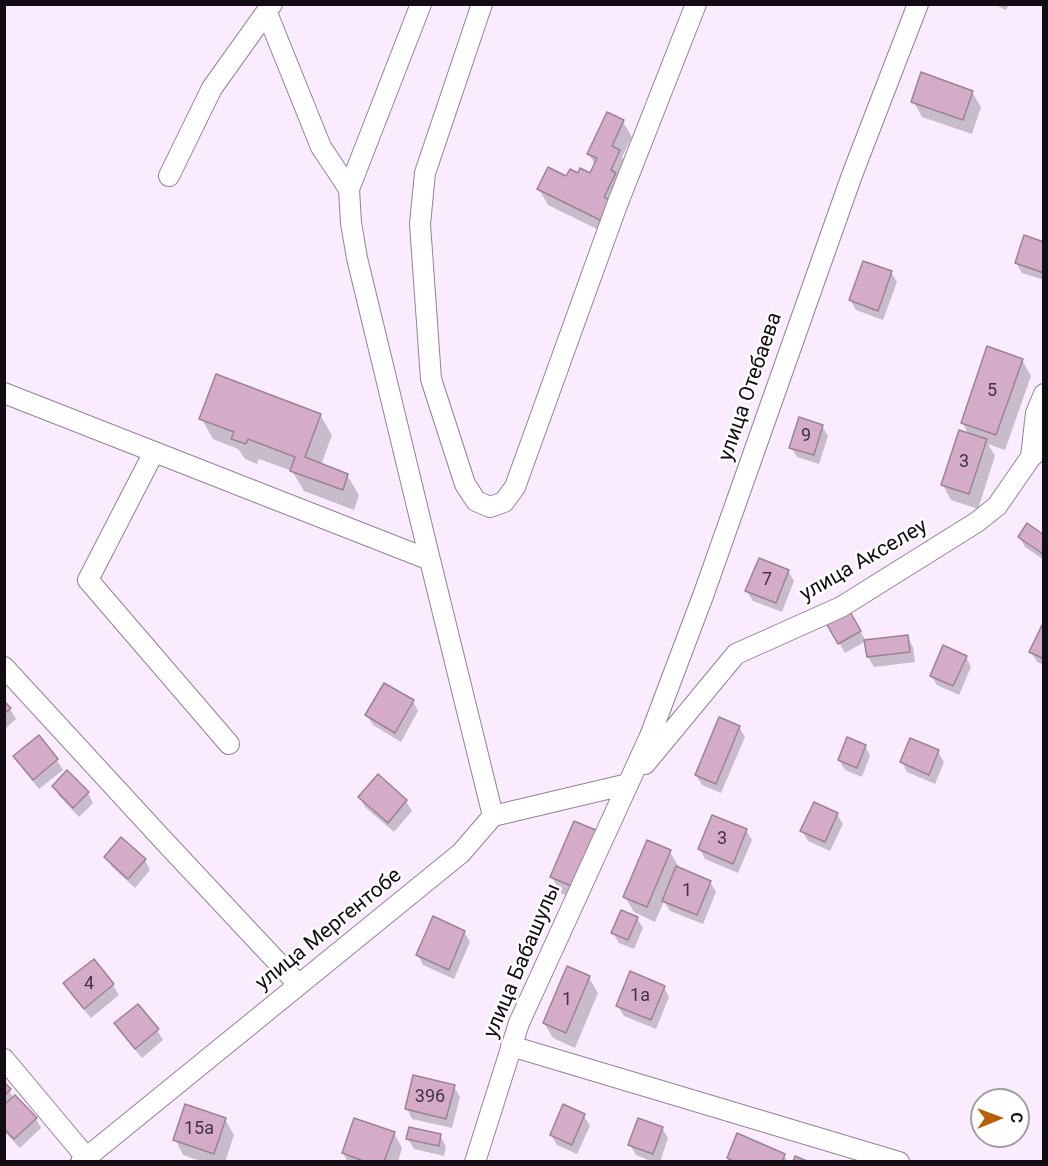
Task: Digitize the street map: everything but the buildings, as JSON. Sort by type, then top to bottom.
[{"type":"street","points":[[421,4],[349,189],[351,224],[357,258],[493,816],[628,784]]},
{"type":"street","points":[[482,4],[425,173],[420,224],[431,379],[465,484],[476,501],[490,507],[504,502],[515,487],[617,205],[696,4]]},
{"type":"street","name":"улица Отебаева","points":[[628,784],[650,736],[703,596],[852,175],[918,4]]},
{"type":"street","points":[[269,9],[321,147],[349,189]]},
{"type":"street","points":[[169,176],[212,88],[269,9]]},
{"type":"street","points":[[4,393],[430,560]]},
{"type":"street","points":[[1037,452],[1036,413],[1044,394]]},
{"type":"street","points":[[154,452],[88,580],[229,744]]},
{"type":"street","name":"улица Акселеу","points":[[628,784],[736,654],[841,608],[977,522],[997,506],[1037,452]]},
{"type":"street","points":[[4,667],[299,985]]},
{"type":"street","name":"улица Бабашулы","points":[[474,1161],[519,1023],[628,784]]},
{"type":"street","name":"улица Мергентобе","points":[[83,1159],[461,853],[493,816]]},
{"type":"street","points":[[512,1046],[899,1161]]},
{"type":"street","points":[[4,1059],[83,1159]]}]
